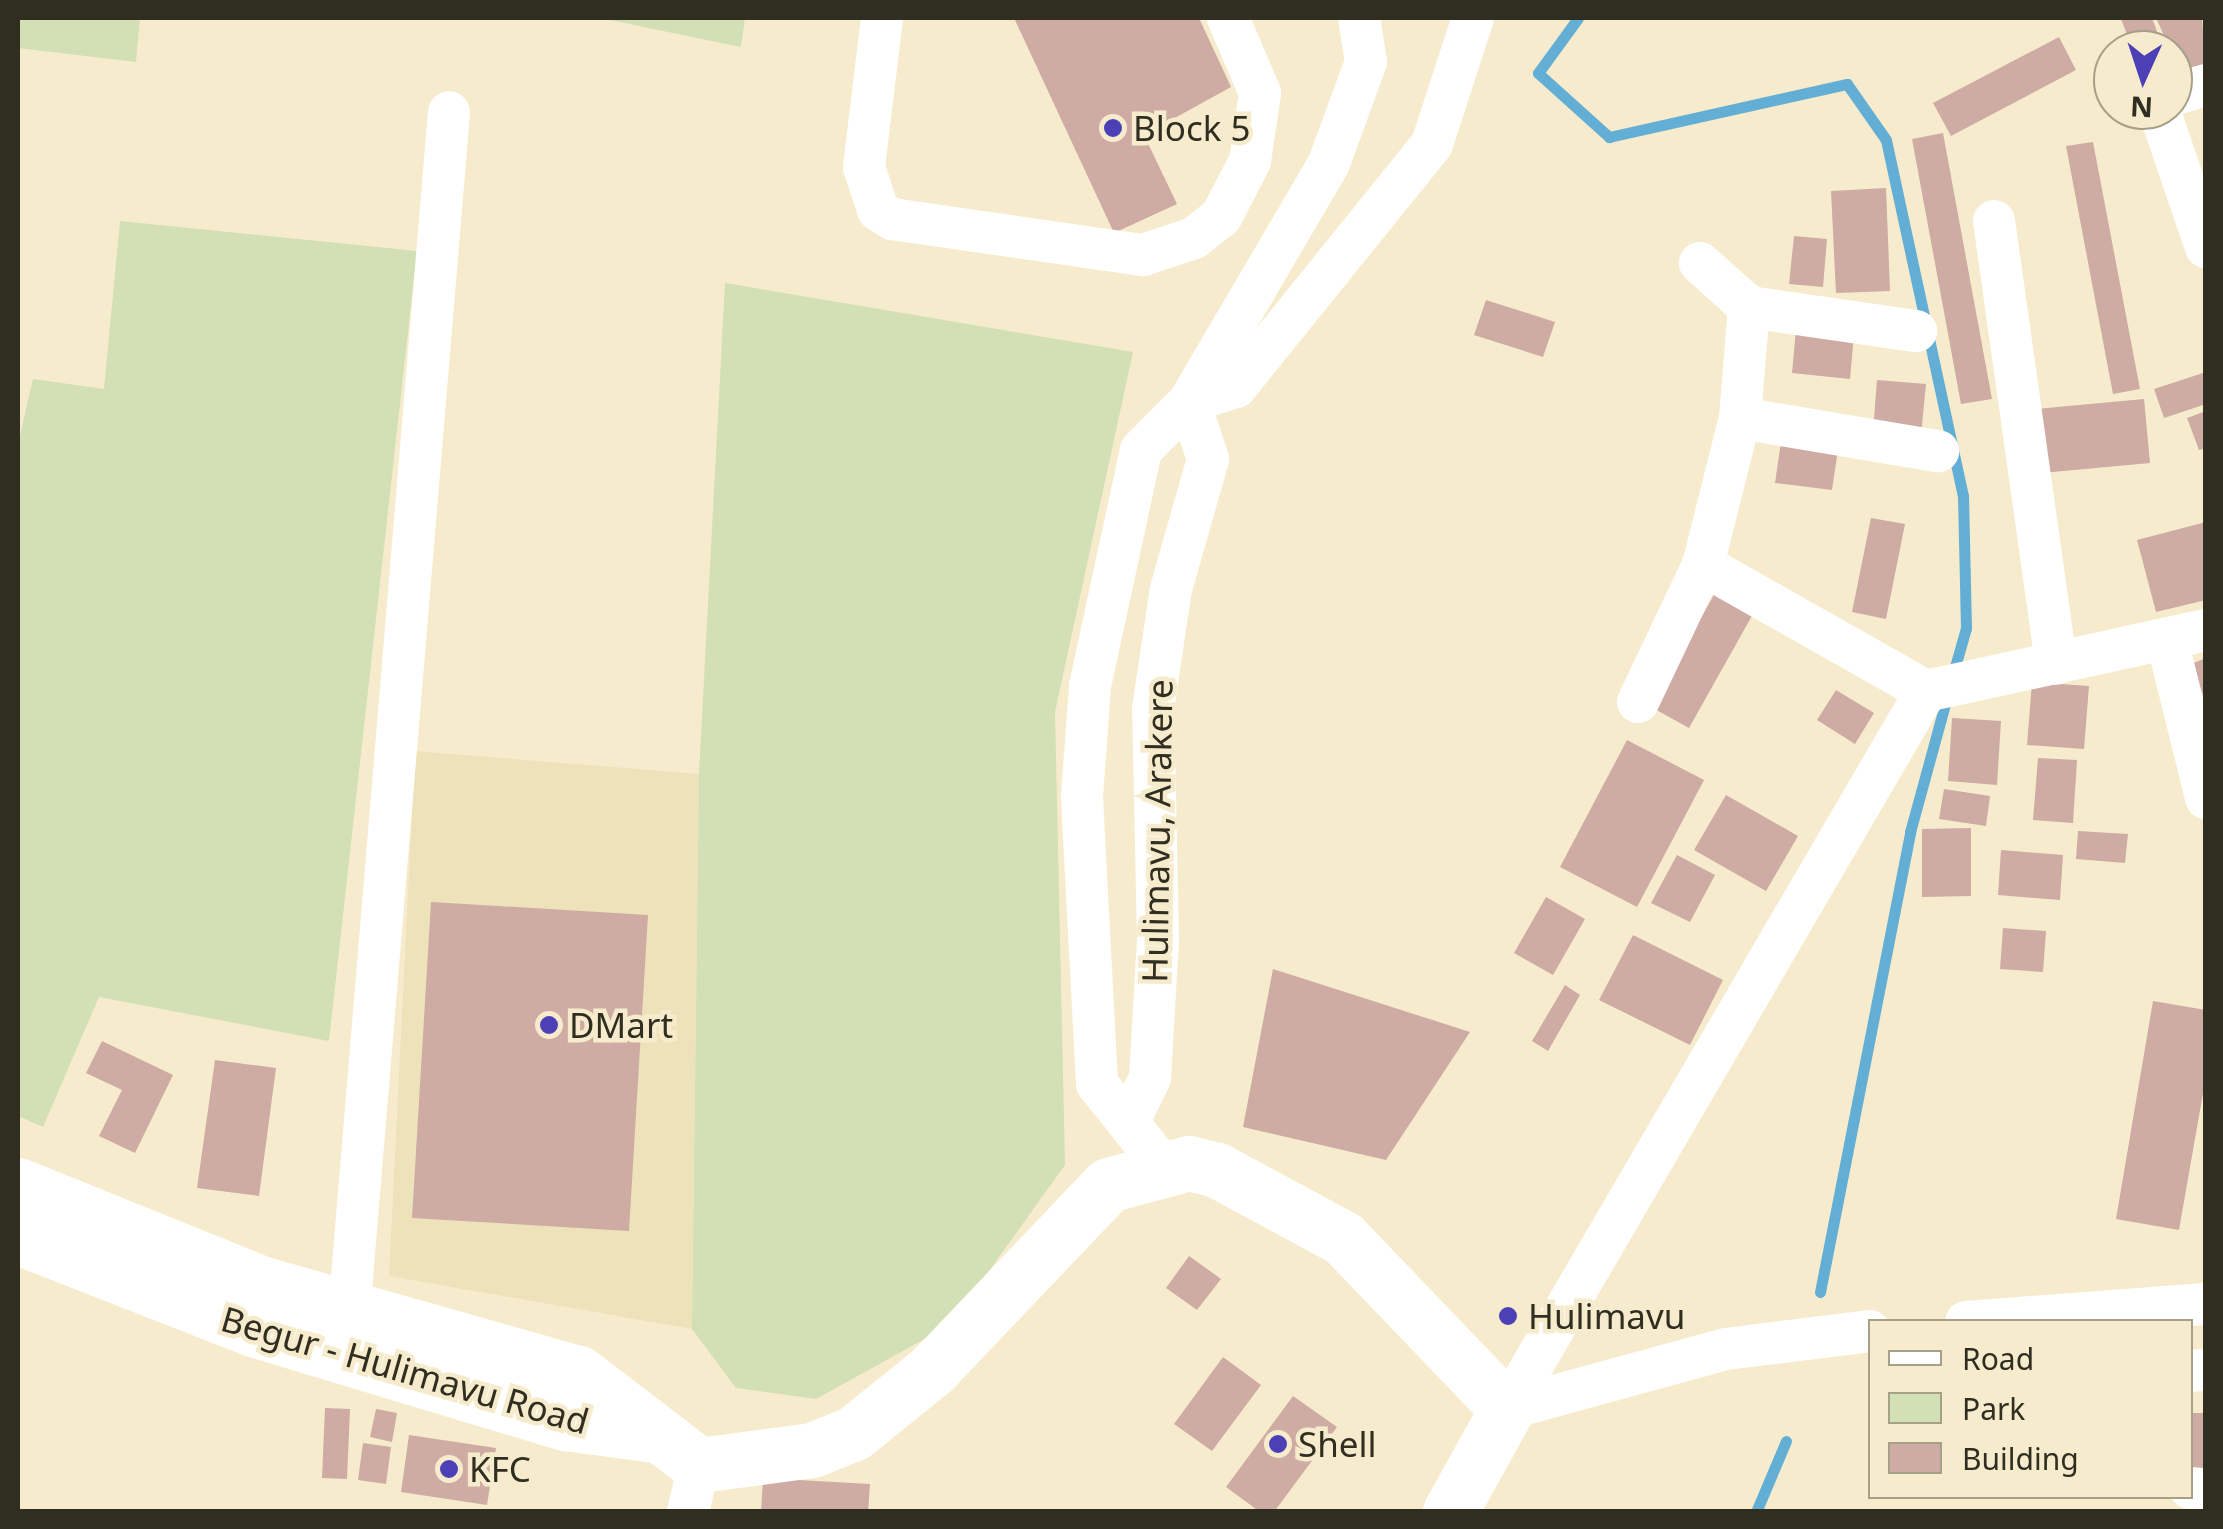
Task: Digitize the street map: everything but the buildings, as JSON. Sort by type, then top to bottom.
[{"type":"main road","points":[[694,1488],[854,1433],[932,1370],[1108,1185],[1162,1165],[1217,1170],[1342,1238],[1507,1410],[1450,1512]]},
{"type":"main road","name":"Begur - Hulimavu Road","points":[[18,1185],[260,1283],[348,1333],[565,1424],[655,1434],[694,1488]]},
{"type":"main road","name":"Begur - Hulimavu Road","points":[[18,1238],[253,1329],[348,1333]]},
{"type":"street","points":[[882,18],[864,167],[878,210],[892,218],[1143,255],[1194,238],[1221,217],[1250,161],[1260,93],[1228,18]]},
{"type":"street","points":[[1189,402],[1329,163],[1366,62],[1359,18]]},
{"type":"street","points":[[1189,402],[1236,387],[1432,144],[1473,18]]},
{"type":"street","points":[[348,1333],[450,112]]},
{"type":"street","points":[[2166,130],[2206,247]]},
{"type":"street","points":[[1994,220],[2056,664]]},
{"type":"street","points":[[1700,264],[1749,307],[1916,330]]},
{"type":"street","points":[[1638,702],[1703,565],[1740,418],[1749,307]]},
{"type":"street","name":"Hulimavu, Arakere","points":[[1189,402],[1208,459],[1171,589],[1154,709],[1158,940],[1150,1078],[1130,1119],[1097,1084],[1082,796],[1090,686],[1141,450],[1189,402]]},
{"type":"street","points":[[1740,418],[1938,451]]},
{"type":"street","points":[[1703,565],[1942,687],[2186,635],[2206,798]]},
{"type":"street","points":[[1507,1410],[1942,687]]},
{"type":"street","points":[[1130,1119],[1136,1137],[1162,1165]]},
{"type":"street","points":[[2006,1319],[2206,1304]]},
{"type":"street","points":[[1507,1410],[1726,1349],[1868,1331]]},
{"type":"shaded area","name":"DMart","points":[[415,751],[699,774],[692,1329],[389,1276]]},
{"type":"green space","points":[[18,18],[140,18],[136,62],[18,48]]},
{"type":"green space","points":[[600,18],[745,18],[741,47]]},
{"type":"green space","points":[[120,221],[417,251],[329,1041],[99,997],[43,1127],[18,1116],[18,444],[33,379],[104,389]]},
{"type":"green space","points":[[725,283],[1133,352],[1055,712],[1065,1165],[950,1325],[816,1399],[736,1388],[692,1329],[699,774]]},
{"type":"waterway","points":[[1578,18],[1538,73],[1609,137],[1847,84],[1886,140],[1963,496],[1966,628],[1953,674]]},
{"type":"waterway","points":[[1820,1292],[1910,832],[1947,697]]},
{"type":"waterway","points":[[1756,1512],[1786,1441]]},
{"type":"place","name":"Block 5","points":[[1113,128]]},
{"type":"place","name":"DMart","points":[[549,1025]]},
{"type":"place","name":"Hulimavu","points":[[1508,1316]]},
{"type":"place","name":"Shell","points":[[1278,1444]]},
{"type":"place","name":"KFC","points":[[449,1469]]}]
